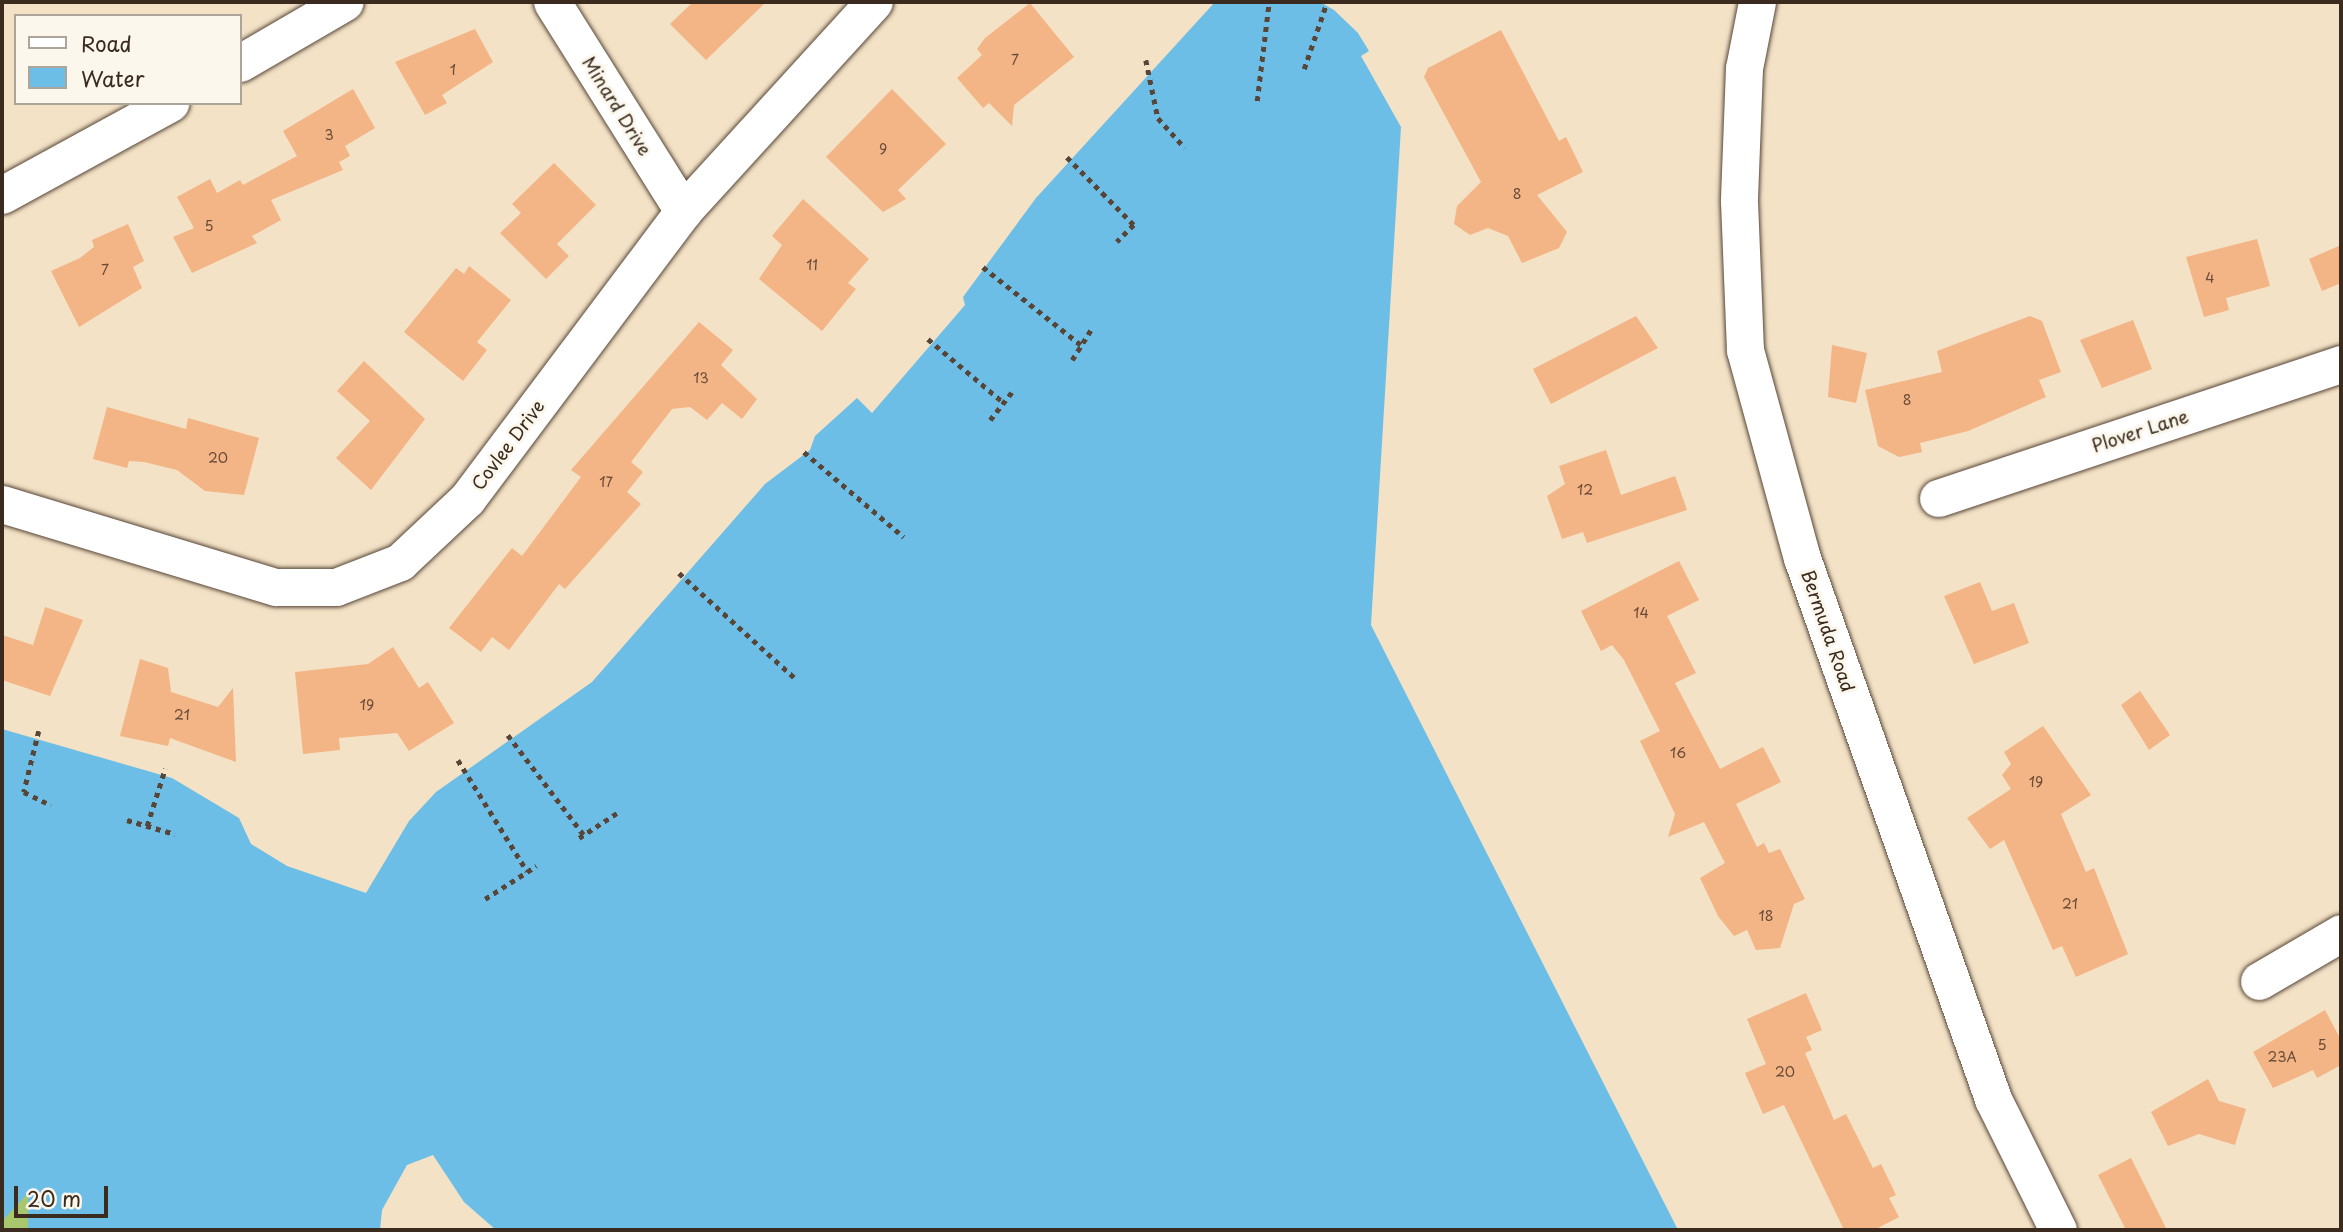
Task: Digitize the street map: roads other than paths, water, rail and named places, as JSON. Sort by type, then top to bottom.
[{"type":"street","points":[[242,62],[345,2]]},
{"type":"street","name":"Minard Drive","points":[[552,2],[682,211]]},
{"type":"street","name":"Covlee Drive","points":[[2,503],[276,587],[336,587],[400,562],[467,499],[682,211],[873,2]]},
{"type":"street","name":"Bermuda Road","points":[[1757,2],[1744,68],[1739,201],[1745,351],[1802,558],[1984,1072],[2058,1230]]},
{"type":"street","points":[[2,195],[166,105]]},
{"type":"street","name":"Plover Lane","points":[[1938,498],[2341,364]]},
{"type":"street","points":[[2259,981],[2341,933]]},
{"type":"water","points":[[1215,2],[1320,2],[1334,10],[1358,33],[1369,51],[1361,56],[1401,127],[1371,625],[1678,1230],[496,1230],[464,1202],[433,1155],[407,1165],[382,1210],[380,1230],[28,1230],[28,1193],[2,1221],[2,729],[172,778],[239,818],[251,844],[287,866],[366,893],[409,821],[436,792],[592,682],[765,484],[810,450],[815,436],[857,398],[872,413],[965,305],[963,297],[1036,198]]}]
